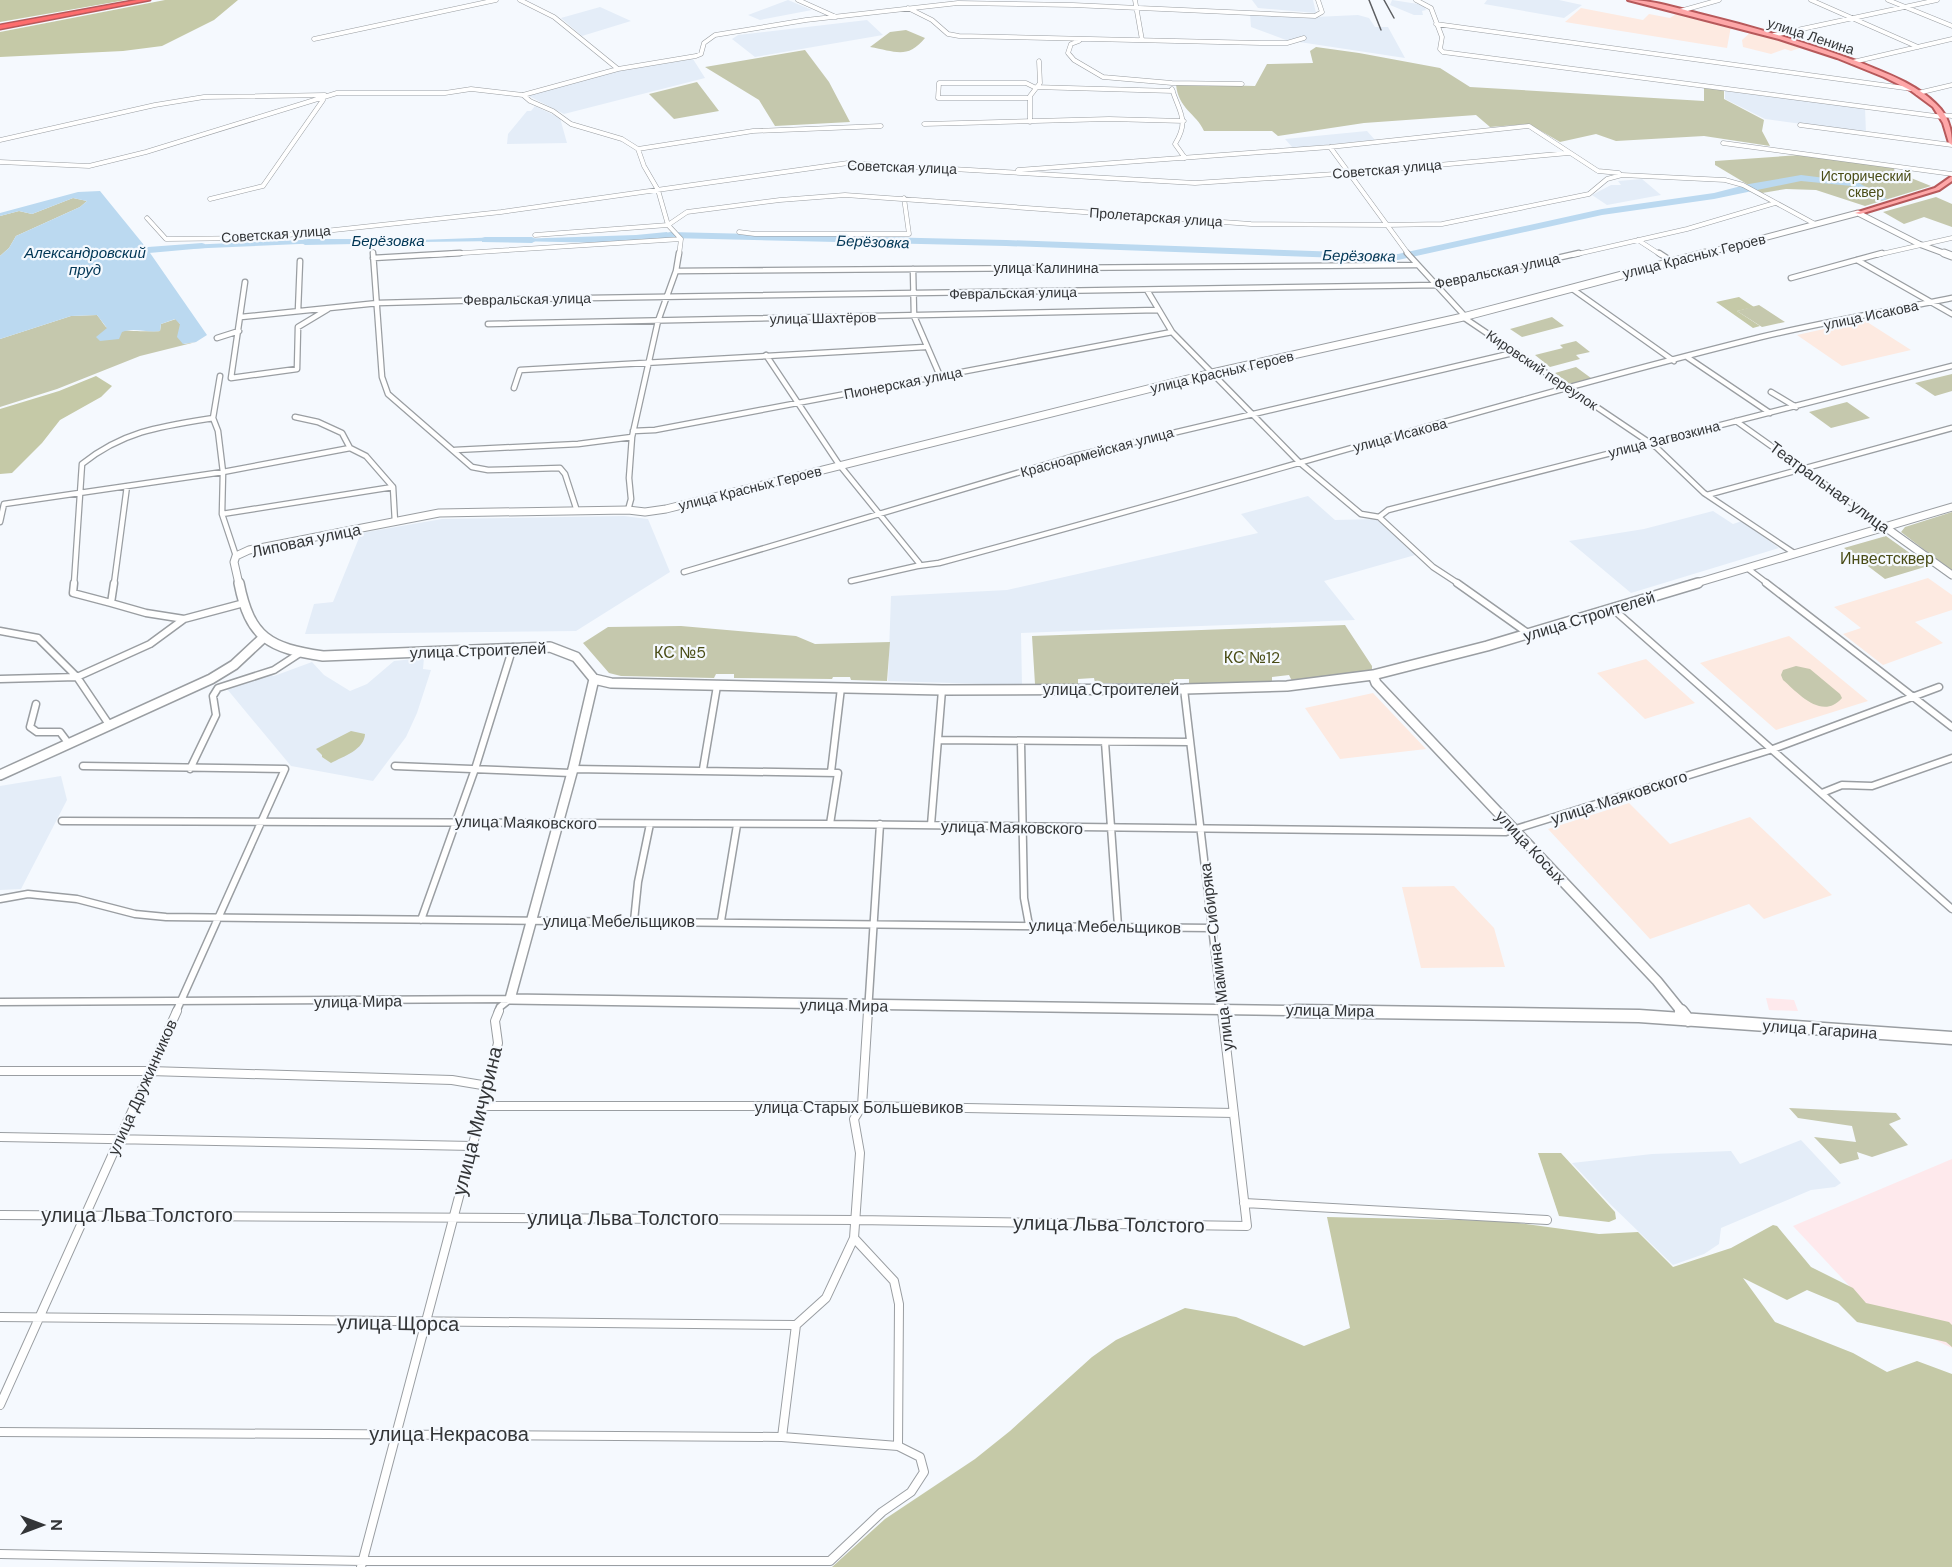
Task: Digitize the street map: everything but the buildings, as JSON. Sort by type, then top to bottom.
[{"type":"highway","points":[[0,27],[147,0]]},
{"type":"main road","name":"улица Ленина","points":[[1631,0],[1774,35],[1853,62],[1915,91],[1943,116],[1952,144]]},
{"type":"main road","points":[[1858,213],[1937,189],[1952,176]]},
{"type":"main road","points":[[1858,213],[1919,244],[1952,256]]},
{"type":"main road","name":"улица Красных Героев","points":[[577,511],[645,512],[666,509],[1212,373],[1463,317],[1858,213]]},
{"type":"main road","name":"улица Строителей","points":[[264,637],[300,653],[323,656],[513,647],[564,649],[576,655],[594,680],[611,683],[942,690],[1184,689],[1277,686],[1373,675],[1430,662],[1952,507]]},
{"type":"main road","name":"Липовая улица","points":[[264,637],[250,622],[234,562],[236,556],[249,550],[439,513],[577,511]]},
{"type":"main road","name":"Театральная улица","points":[[1885,527],[1952,575]]},
{"type":"main road","points":[[0,775],[211,679],[234,664],[264,637]]},
{"type":"main road","name":"улица Косых","points":[[1373,675],[1376,683],[1657,981],[1688,1020]]},
{"type":"main road","name":"улица Мичурина","points":[[510,999],[572,771],[594,680]]},
{"type":"main road","name":"улица Мира","points":[[510,999],[1222,1008],[1639,1016],[1688,1020]]},
{"type":"main road","name":"улица Гагарина","points":[[1688,1020],[1952,1038]]},
{"type":"street","points":[[314,39],[496,0]]},
{"type":"street","points":[[520,0],[554,17],[618,69]]},
{"type":"street","points":[[798,0],[836,16]]},
{"type":"street","points":[[1135,0],[1143,40]]},
{"type":"street","points":[[0,162],[89,166],[101,164],[345,92],[445,93],[471,89],[523,95],[618,69],[696,56],[715,34],[836,16],[974,3],[1320,15],[1322,12],[1318,0]]},
{"type":"street","points":[[1416,0],[1431,8],[1442,37],[1440,49],[1443,52],[1952,116]]},
{"type":"street","points":[[1680,11],[1719,0]]},
{"type":"street","points":[[1811,0],[1918,46]]},
{"type":"street","points":[[1888,0],[1952,26]]},
{"type":"street","points":[[1774,35],[1936,0]]},
{"type":"street","points":[[907,8],[932,20],[948,34],[1287,44],[1304,38]]},
{"type":"street","points":[[1436,24],[1915,91],[1952,85]]},
{"type":"street","points":[[1086,39],[1071,44],[1068,53],[1095,75],[1172,83],[1242,84]]},
{"type":"street","points":[[1853,62],[1952,39]]},
{"type":"street","points":[[1030,122],[1028,99],[1034,87],[1040,83],[1040,61]]},
{"type":"street","points":[[1028,99],[938,98],[939,83],[1026,83],[1034,87],[1173,91]]},
{"type":"street","points":[[1172,83],[1173,91],[1185,115],[1175,144],[1185,158]]},
{"type":"street","points":[[0,140],[155,105],[204,97],[330,95]]},
{"type":"street","points":[[523,95],[530,101],[553,111],[571,124],[622,139],[638,149],[644,166],[658,190],[668,225],[681,239]]},
{"type":"street","points":[[210,199],[263,186],[323,100],[319,99]]},
{"type":"street","points":[[924,124],[1109,119],[1184,121]]},
{"type":"street","points":[[1800,125],[1952,144]]},
{"type":"street","points":[[638,149],[753,131],[881,126]]},
{"type":"street","points":[[1005,172],[1330,147],[1529,126],[1598,171],[1628,174]]},
{"type":"street","points":[[1723,143],[1952,176]]},
{"type":"street","name":"Кировский переулок","points":[[1330,147],[1416,265],[1438,285],[1463,314],[1463,317],[1649,442],[1707,495],[1794,553]]},
{"type":"street","name":"Советская улица","points":[[147,218],[166,239],[270,237],[490,213],[848,163],[1195,183],[1350,173],[1569,153]]},
{"type":"street","name":"Пролетарская улица","points":[[535,235],[668,225],[687,212],[830,195],[904,198],[1251,224],[1442,224],[1584,195],[1598,188],[1607,179],[1628,174],[1725,180],[1743,185],[1815,224]]},
{"type":"street","points":[[739,232],[754,234],[909,234],[904,198]]},
{"type":"street","name":"Февральская улица","points":[[241,317],[378,303],[1438,285],[1687,229],[1775,203]]},
{"type":"street","points":[[1791,278],[1919,244],[1952,238]]},
{"type":"street","points":[[373,258],[681,239]]},
{"type":"street","points":[[628,510],[631,499],[629,478],[633,431],[658,321],[676,271],[681,239]]},
{"type":"street","points":[[1638,240],[1673,261]]},
{"type":"street","points":[[373,252],[382,376],[388,394],[472,467],[560,468],[565,474],[577,511]]},
{"type":"street","points":[[1857,260],[1952,314]]},
{"type":"street","points":[[298,311],[300,261]]},
{"type":"street","name":"улица Калинина","points":[[676,271],[1416,265]]},
{"type":"street","points":[[913,269],[914,316],[925,347],[940,376]]},
{"type":"street","points":[[245,282],[231,378],[297,369],[298,327],[329,308]]},
{"type":"street","points":[[1572,288],[1674,361]]},
{"type":"street","points":[[1148,290],[1172,332],[1299,462],[1361,514],[1379,517],[1433,567],[1529,634]]},
{"type":"street","name":"улица Исакова","points":[[851,581],[876,578],[919,563],[939,563],[1116,516],[1299,462],[1763,337],[1952,298]]},
{"type":"street","name":"улица Шахтёров","points":[[488,324],[1158,310]]},
{"type":"street","points":[[217,338],[239,331]]},
{"type":"street","name":"Пионерская улица","points":[[633,431],[655,430],[1172,332]]},
{"type":"street","points":[[514,388],[520,370],[925,347]]},
{"type":"street","name":"Красноармейская улица","points":[[684,572],[1069,458],[1249,412],[1390,384],[1517,352]]},
{"type":"street","points":[[766,355],[796,404],[875,514],[919,563]]},
{"type":"street","points":[[1687,357],[1770,413]]},
{"type":"street","name":"улица Загвозкина","points":[[1379,517],[1388,510],[1952,366]]},
{"type":"street","points":[[220,376],[213,418],[218,431],[224,472],[222,514],[236,556]]},
{"type":"street","points":[[1771,392],[1796,407]]},
{"type":"street","points":[[296,417],[318,422],[342,434],[350,448],[366,456],[393,487],[395,522]]},
{"type":"street","points":[[184,620],[146,613],[73,592],[82,464],[98,449],[142,429],[213,418]]},
{"type":"street","name":"Театральная улица","points":[[1736,421],[1885,527]]},
{"type":"street","points":[[1707,495],[1952,428]]},
{"type":"street","points":[[455,450],[578,444],[632,437]]},
{"type":"street","points":[[0,522],[4,504],[224,472],[350,448]]},
{"type":"street","points":[[111,603],[127,486]]},
{"type":"street","points":[[222,514],[393,487]]},
{"type":"street","points":[[1747,568],[1952,727]]},
{"type":"street","points":[[0,679],[77,677],[150,644],[184,620],[244,603]]},
{"type":"street","points":[[1614,609],[1952,909]]},
{"type":"street","points":[[0,631],[14,631],[38,638],[77,677],[110,726]]},
{"type":"street","points":[[422,920],[475,769],[513,647]]},
{"type":"street","points":[[83,766],[190,769],[216,715],[213,696],[218,688],[274,670],[300,653]]},
{"type":"street","points":[[703,769],[717,686]]},
{"type":"street","name":"улица Маяковского","points":[[62,821],[457,821],[737,825],[880,824],[1023,828],[1515,830],[1773,748],[1939,687]]},
{"type":"street","points":[[830,824],[841,688]]},
{"type":"street","name":"улица Мамина-Сибиряка","points":[[1184,689],[1247,1226]]},
{"type":"street","points":[[931,825],[942,690]]},
{"type":"street","points":[[36,704],[30,727],[37,732],[60,732],[69,744]]},
{"type":"street","points":[[938,740],[1190,742]]},
{"type":"street","points":[[1021,742],[1024,898],[1029,925]]},
{"type":"street","points":[[1105,742],[1118,926]]},
{"type":"street","points":[[1822,793],[1842,784],[1872,786],[1952,758]]},
{"type":"street","points":[[395,765],[572,771],[703,769],[834,772]]},
{"type":"street","name":"улица Дружинников","points":[[0,1405],[285,769],[190,769]]},
{"type":"street","points":[[634,921],[638,882],[651,824]]},
{"type":"street","points":[[782,1437],[796,1324],[826,1298],[854,1238],[860,1153],[854,1119],[862,1106],[880,824]]},
{"type":"street","points":[[721,921],[737,825]]},
{"type":"street","name":"улица Мебельщиков","points":[[0,899],[28,894],[77,899],[135,914],[219,918],[721,921],[1212,928]]},
{"type":"street","name":"улица Мира","points":[[0,1002],[180,1003],[510,999]]},
{"type":"street","name":"улица Мичурина","points":[[362,1564],[483,1107],[498,1042],[495,1021],[500,1007],[510,999]]},
{"type":"street","points":[[0,1071],[150,1071],[452,1080],[488,1086]]},
{"type":"street","name":"улица Старых Большевиков","points":[[483,1107],[862,1106],[1234,1113]]},
{"type":"street","points":[[0,1137],[473,1146]]},
{"type":"street","points":[[1244,1203],[1547,1220]]},
{"type":"street","name":"улица Льва Толстого","points":[[0,1215],[453,1216],[1247,1226]]},
{"type":"street","points":[[0,1554],[362,1564],[830,1562],[882,1512],[911,1492],[924,1472],[920,1457],[898,1446],[898,1304],[894,1281],[854,1238]]},
{"type":"street","name":"улица Щорса","points":[[0,1317],[426,1323],[796,1324]]},
{"type":"street","name":"улица Некрасова","points":[[0,1432],[782,1437],[898,1446]]},
{"type":"shaded area","points":[[788,0],[812,10],[760,20],[748,15]]},
{"type":"shaded area","points":[[1252,0],[1313,0],[1316,13],[1258,8]]},
{"type":"shaded area","points":[[1392,0],[1418,4],[1426,10],[1422,11],[1423,15],[1414,15],[1390,5]]},
{"type":"shaded area","points":[[1487,0],[1559,0],[1582,5],[1564,18],[1484,4]]},
{"type":"shaded area","points":[[600,7],[631,21],[582,36],[561,18]]},
{"type":"shaded area","points":[[1581,8],[1643,20],[1649,14],[1670,18],[1676,14],[1731,26],[1727,48],[1565,22]]},
{"type":"shaded area","points":[[1250,14],[1315,17],[1358,15],[1369,18],[1375,27],[1388,27],[1405,58],[1286,40],[1251,27]]},
{"type":"shaded area","points":[[867,20],[883,35],[755,57],[732,39],[738,35]]},
{"type":"shaded area","points":[[1752,31],[1800,48],[1791,51],[1785,49],[1771,54],[1743,47],[1742,40]]},
{"type":"shaded area","points":[[693,59],[705,78],[564,114],[527,95],[607,72]]},
{"type":"shaded area","points":[[1725,91],[1865,108],[1866,133],[1765,119],[1725,99]]},
{"type":"shaded area","points":[[535,106],[560,118],[567,143],[507,144],[508,134],[527,111],[531,111]]},
{"type":"shaded area","points":[[1367,131],[1375,140],[1293,148],[1285,139]]},
{"type":"shaded area","points":[[1642,179],[1661,195],[1607,205],[1592,195],[1611,185],[1621,185],[1618,181]]},
{"type":"shaded area","points":[[1864,320],[1911,350],[1842,366],[1797,335]]},
{"type":"shaded area","points":[[1308,496],[1335,520],[1377,519],[1415,555],[1324,581],[1355,620],[1021,633],[1022,685],[888,681],[891,596],[1007,590],[1258,533],[1241,514]]},
{"type":"shaded area","points":[[1713,511],[1733,524],[1742,521],[1779,548],[1631,593],[1569,541],[1644,529]]},
{"type":"shaded area","points":[[624,516],[648,519],[670,572],[576,631],[305,634],[314,604],[333,602],[361,533],[442,519]]},
{"type":"shaded area","points":[[1928,578],[1952,595],[1952,610],[1915,622],[1943,643],[1883,665],[1843,634],[1861,628],[1834,607]]},
{"type":"shaded area","points":[[1789,636],[1868,701],[1776,730],[1700,663]]},
{"type":"shaded area","points":[[424,658],[423,669],[431,670],[417,713],[406,737],[373,781],[291,766],[227,689],[269,674],[274,676],[312,662],[324,675],[350,691],[367,684],[394,661]]},
{"type":"shaded area","points":[[1646,659],[1695,703],[1645,719],[1597,673]]},
{"type":"shaded area","points":[[1373,693],[1426,749],[1340,759],[1305,708]]},
{"type":"shaded area","points":[[61,776],[67,800],[21,889],[0,890],[0,786]]},
{"type":"shaded area","points":[[1629,803],[1670,844],[1750,817],[1832,895],[1764,919],[1749,904],[1650,939],[1548,829]]},
{"type":"shaded area","points":[[1454,886],[1494,928],[1505,967],[1421,968],[1402,887]]},
{"type":"shaded area","points":[[1766,998],[1794,1000],[1798,1011],[1769,1010]]},
{"type":"shaded area","points":[[1801,1140],[1841,1183],[1835,1187],[1811,1190],[1721,1228],[1719,1244],[1704,1254],[1673,1265],[1610,1204],[1572,1163],[1652,1154],[1731,1151],[1740,1164]]},
{"type":"shaded area","points":[[1952,1159],[1952,1348],[1872,1310],[1793,1226]]},
{"type":"green space","points":[[0,0],[126,0],[0,22]]},
{"type":"green space","points":[[165,0],[238,0],[214,20],[162,46],[123,51],[0,57],[0,32]]},
{"type":"green space","points":[[906,30],[925,38],[906,52],[870,47],[890,32]]},
{"type":"green space","points":[[1316,47],[1440,68],[1470,87],[1704,101],[1704,88],[1724,90],[1724,99],[1764,120],[1762,131],[1770,146],[1704,136],[1616,141],[1596,134],[1560,142],[1529,124],[1490,127],[1476,115],[1364,123],[1278,136],[1272,131],[1204,131],[1177,92],[1176,84],[1255,86],[1267,64],[1313,63],[1310,51]]},
{"type":"green space","points":[[805,50],[829,82],[850,122],[775,126],[759,100],[705,67]]},
{"type":"green space","points":[[697,82],[719,111],[674,119],[649,94]]},
{"type":"green space","name":"Исторический сквер","points":[[1800,155],[1894,167],[1895,176],[1911,178],[1931,186],[1865,206],[1816,190],[1786,189],[1762,193],[1715,165],[1715,161]]},
{"type":"green space","points":[[1936,197],[1952,204],[1952,227],[1924,217],[1904,224],[1883,212]]},
{"type":"green space","points":[[73,198],[87,201],[80,207],[16,236],[9,248],[0,256],[0,216],[19,211],[32,214]]},
{"type":"green space","points":[[1739,297],[1754,307],[1737,311],[1760,326],[1753,328],[1716,302]]},
{"type":"green space","points":[[1759,305],[1785,322],[1762,327],[1737,311]]},
{"type":"green space","points":[[97,315],[106,327],[132,331],[160,331],[161,324],[176,319],[180,324],[184,344],[196,342],[140,356],[57,389],[0,407],[0,339],[71,316]]},
{"type":"green space","points":[[1552,317],[1564,326],[1522,337],[1510,329]]},
{"type":"green space","points":[[1576,341],[1590,352],[1576,355],[1580,359],[1550,367],[1535,355],[1563,348],[1560,345]]},
{"type":"green space","points":[[1576,367],[1595,381],[1574,387],[1555,373]]},
{"type":"green space","points":[[1952,374],[1952,391],[1935,396],[1915,383]]},
{"type":"green space","points":[[96,376],[112,386],[101,397],[60,420],[42,443],[12,473],[0,474],[0,409],[59,391]]},
{"type":"green space","points":[[1847,402],[1870,418],[1831,428],[1809,412]]},
{"type":"green space","points":[[1952,512],[1952,571],[1901,532],[1905,527]]},
{"type":"green space","name":"Инвестсквер","points":[[1886,536],[1928,566],[1885,579],[1844,548]]},
{"type":"green space","name":"КС №12","points":[[1345,625],[1372,666],[1372,670],[1292,681],[1289,675],[1272,677],[1272,684],[1189,684],[1189,679],[1174,679],[1174,684],[1095,683],[1094,678],[1078,679],[1078,684],[1035,684],[1032,636]]},
{"type":"green space","name":"КС №5","points":[[681,626],[796,636],[815,644],[890,642],[887,681],[851,680],[850,677],[833,677],[832,679],[734,678],[734,674],[716,674],[714,678],[621,676],[609,673],[583,643],[608,627]]},
{"type":"green space","points":[[1796,666],[1810,669],[1842,698],[1826,707],[1818,706],[1803,697],[1783,680],[1781,675],[1783,670]]},
{"type":"green space","points":[[351,731],[365,734],[364,740],[347,755],[331,763],[316,749]]},
{"type":"green space","points":[[1789,1108],[1896,1113],[1901,1119],[1889,1124],[1908,1145],[1872,1157],[1857,1152],[1859,1159],[1840,1164],[1814,1137],[1856,1142],[1852,1126],[1798,1118]]},
{"type":"green space","points":[[1538,1153],[1561,1153],[1615,1212],[1616,1219],[1609,1222],[1559,1216]]},
{"type":"green space","points":[[1327,1217],[1504,1221],[1599,1234],[1638,1232],[1673,1267],[1731,1248],[1773,1225],[1777,1226],[1811,1267],[1853,1288],[1866,1303],[1949,1322],[1952,1325],[1952,1347],[1946,1342],[1857,1322],[1838,1303],[1807,1290],[1787,1300],[1743,1278],[1775,1322],[1853,1353],[1887,1372],[1917,1361],[1952,1374],[1952,1567],[832,1567],[885,1519],[975,1459],[1010,1431],[1092,1357],[1116,1340],[1185,1308],[1236,1317],[1304,1346],[1350,1328]]},
{"type":"water","name":"Александровский пруд","points":[[100,191],[148,250],[207,335],[196,342],[183,344],[177,337],[180,324],[175,319],[161,324],[160,331],[127,331],[122,332],[119,339],[100,341],[96,337],[107,328],[97,315],[71,316],[0,339],[0,256],[9,248],[16,236],[80,207],[87,201],[73,198],[32,214],[19,211],[0,216],[0,213],[78,192]]},
{"type":"water","points":[[667,232],[671,238],[606,243],[514,241],[517,239]]},
{"type":"water","points":[[503,237],[503,241],[334,243]]},
{"type":"water","points":[[324,239],[322,243],[185,249],[186,245]]},
{"type":"waterway","name":"Берёзовка","points":[[1749,187],[1801,178],[1854,184],[1883,199]]},
{"type":"waterway","name":"Берёзовка","points":[[653,237],[670,235],[1006,243],[1398,257],[1602,212],[1714,196],[1747,188]]},
{"type":"waterway","name":"Берёзовка","points":[[485,240],[532,240]]},
{"type":"waterway","name":"Берёзовка","points":[[305,242],[352,242]]},
{"type":"waterway","name":"Берёзовка","points":[[132,255],[148,250],[202,246]]},
{"type":"railway","points":[[1369,0],[1381,30]]},
{"type":"railway","points":[[1384,0],[1394,18]]}]
